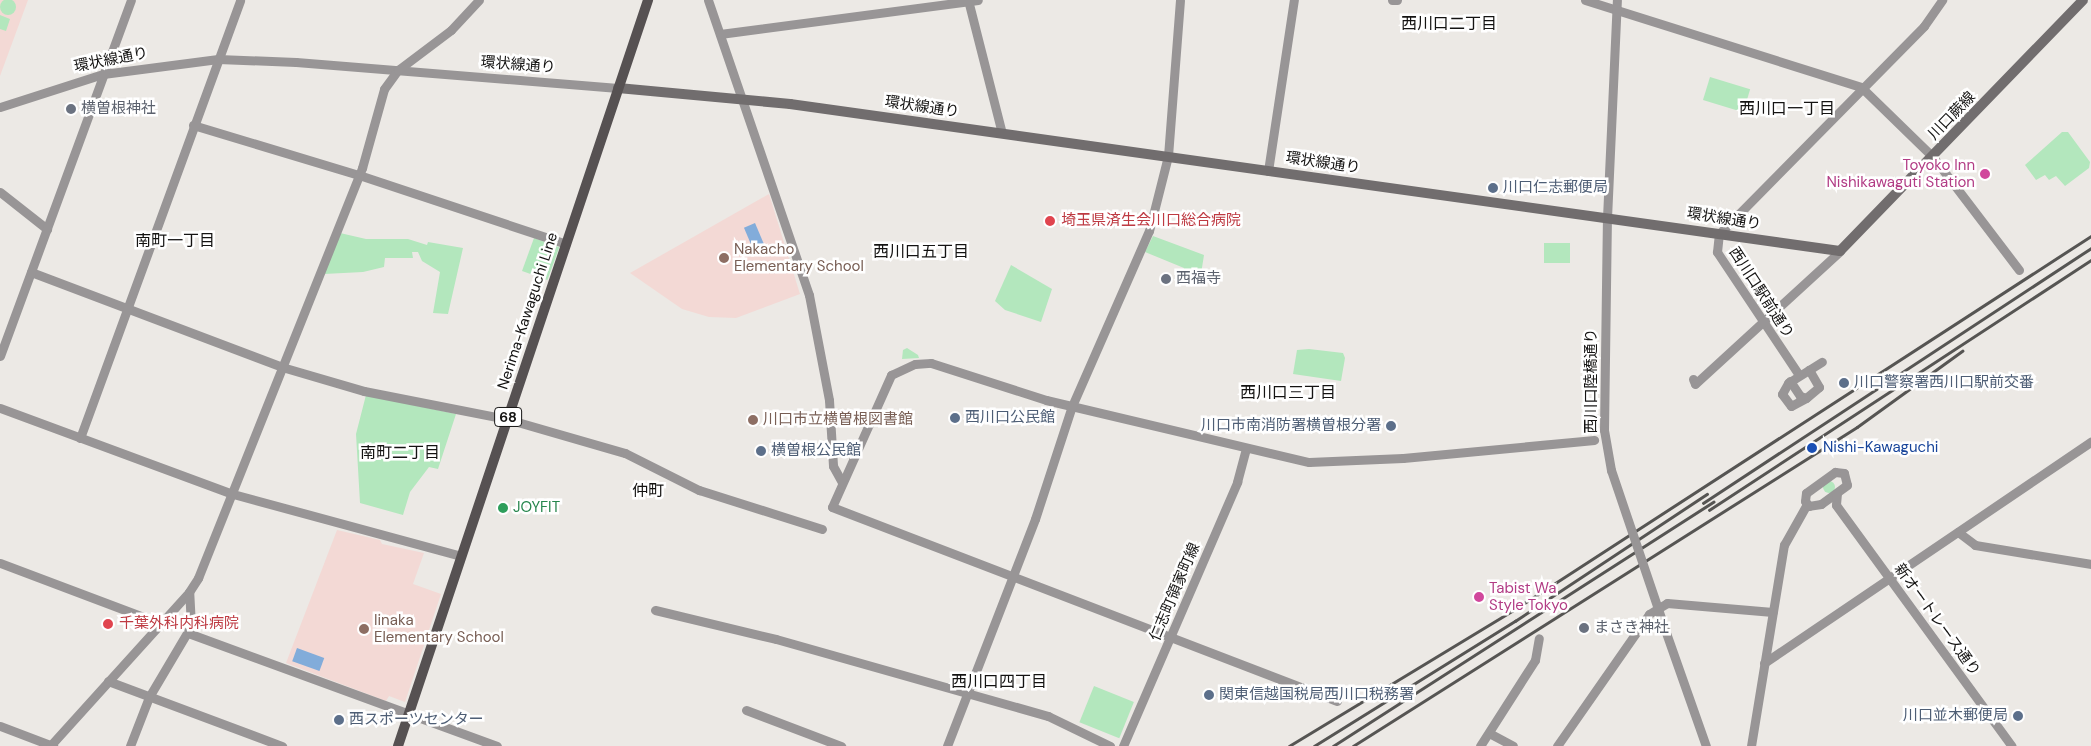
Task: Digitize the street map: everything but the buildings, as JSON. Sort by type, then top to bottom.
[{"type":"main road","name":"Nerima-Kawaguchi Line","points":[[398,746],[648,0]]},
{"type":"main road","name":"川口蕨線","points":[[1840,251],[2083,0]]},
{"type":"main road","name":"環状線通り","points":[[618,88],[742,98],[1840,251]]},
{"type":"street","points":[[0,356],[131,0]]},
{"type":"street","points":[[80,438],[240,0]]},
{"type":"street","points":[[0,726],[51,746],[189,592],[207,561],[359,175],[384,89],[398,70],[451,30],[480,0]]},
{"type":"street","points":[[708,0],[809,295],[829,400],[833,466],[842,482]]},
{"type":"street","points":[[720,34],[978,0]]},
{"type":"street","points":[[947,746],[1014,576],[1072,406],[1149,231],[1168,156],[1180,0]]},
{"type":"street","points":[[1268,171],[1294,0]]},
{"type":"street","points":[[1392,0],[1397,0]]},
{"type":"street","points":[[1585,0],[1617,5],[1861,87],[1933,157],[2019,270]]},
{"type":"street","points":[[1719,234],[1861,87],[1924,26],[1942,0]]},
{"type":"street","points":[[968,1],[1002,133]]},
{"type":"street","name":"西川口陸橋通り","points":[[1617,5],[1607,218],[1604,430],[1613,479],[1706,746]]},
{"type":"street","name":"環状線通り","points":[[0,107],[103,74],[218,59],[274,60],[618,88]]},
{"type":"street","points":[[193,125],[359,175],[566,244]]},
{"type":"street","points":[[0,192],[47,229]]},
{"type":"street","name":"西川口駅前通り","points":[[1719,234],[1718,252],[1799,375]]},
{"type":"street","points":[[1693,379],[1695,384],[1840,251]]},
{"type":"street","points":[[31,272],[282,367],[364,391],[507,420],[625,453],[699,490],[822,529]]},
{"type":"street","points":[[1809,370],[1818,387],[1794,406],[1787,404],[1782,394],[1789,382],[1822,362]]},
{"type":"street","points":[[1337,701],[832,507],[883,388],[891,375],[915,364],[945,367],[1072,406],[1138,419],[1246,448],[1328,464],[1594,440]]},
{"type":"street","points":[[1789,382],[1800,396],[1806,398]]},
{"type":"street","points":[[0,408],[233,494],[461,556]]},
{"type":"street","points":[[1764,663],[2091,442]]},
{"type":"street","name":"仁志町領家町線","points":[[1123,746],[1237,482],[1246,448]]},
{"type":"street","points":[[1751,746],[1784,545],[1807,504],[1805,496],[1810,488],[1838,471],[1844,473],[1848,482],[1837,493],[1816,506],[1807,504]]},
{"type":"street","points":[[1824,502],[1838,508],[1837,493]]},
{"type":"street","name":"新オートレース通り","points":[[1838,508],[2012,746]]},
{"type":"street","points":[[1958,532],[1975,545],[2091,564]]},
{"type":"street","points":[[0,563],[160,623]]},
{"type":"street","points":[[130,746],[149,697],[188,633],[192,605],[189,592]]},
{"type":"street","points":[[1557,746],[1649,614],[1667,602],[1772,612]]},
{"type":"street","points":[[655,610],[776,639],[1055,719],[1110,746]]},
{"type":"street","points":[[188,633],[497,746]]},
{"type":"street","points":[[1480,746],[1536,660],[1539,638]]},
{"type":"street","points":[[108,681],[282,746]]},
{"type":"street","points":[[746,710],[841,746]]},
{"type":"street","points":[[1489,733],[1513,746]]},
{"type":"shaded area","points":[[0,0],[28,0],[0,76]]},
{"type":"shaded area","name":"Nakacho Elementary School","points":[[769,194],[800,294],[736,318],[709,317],[682,309],[630,273]]},
{"type":"shaded area","name":"Iinaka Elementary School","points":[[337,530],[380,540],[382,544],[424,553],[413,584],[441,594],[405,702],[389,696],[386,701],[286,663]]},
{"type":"green space","points":[[8,-1],[16,7],[8,15],[0,7]]},
{"type":"green space","points":[[0,15],[10,19],[6,31],[0,29]]},
{"type":"green space","points":[[1710,77],[1750,89],[1743,112],[1703,100]]},
{"type":"green space","points":[[2062,132],[2068,132],[2090,162],[2089,168],[2065,186],[2056,176],[2049,180],[2045,175],[2036,180],[2025,165]]},
{"type":"green space","points":[[340,233],[366,239],[408,239],[427,245],[428,242],[463,248],[448,314],[433,313],[440,272],[422,261],[418,252],[412,252],[413,258],[385,258],[384,267],[363,272],[324,274]]},
{"type":"green space","points":[[1153,236],[1204,255],[1201,274],[1183,272],[1184,268],[1145,252]]},
{"type":"green space","points":[[534,238],[559,247],[547,280],[522,271]]},
{"type":"green space","points":[[1544,243],[1570,243],[1570,263],[1544,263]]},
{"type":"green space","points":[[1011,265],[1052,289],[1041,322],[1005,310],[995,301]]},
{"type":"green space","points":[[907,348],[918,355],[919,358],[902,359],[903,350]]},
{"type":"green space","points":[[1309,349],[1343,353],[1345,358],[1341,381],[1293,374],[1297,350]]},
{"type":"green space","points":[[366,395],[456,414],[438,469],[429,467],[410,492],[403,515],[360,503],[356,434]]},
{"type":"green space","points":[[1831,481],[1834,482],[1834,492],[1827,493],[1824,492],[1823,485],[1824,482]]},
{"type":"green space","points":[[1094,686],[1134,702],[1119,738],[1079,722]]},
{"type":"water","points":[[755,223],[766,249],[755,253],[744,228]]},
{"type":"water","points":[[297,648],[324,658],[319,671],[292,661]]},
{"type":"railway","points":[[1289,746],[1512,611],[2091,236]]},
{"type":"railway","points":[[1703,503],[2091,248]]},
{"type":"railway","points":[[1709,510],[2091,260]]},
{"type":"railway","points":[[1353,746],[1857,427],[1962,351]]},
{"type":"railway","points":[[1314,746],[1515,621],[1707,494]]},
{"type":"railway","points":[[1333,746],[1713,502]]},
{"type":"place","name":"横曽根神社","points":[[71,109]]},
{"type":"place","name":"Toyoko Inn Nishikawaguti Station","points":[[1985,174]]},
{"type":"place","name":"川口仁志郵便局","points":[[1493,188]]},
{"type":"place","name":"埼玉県済生会川口総合病院","points":[[1050,221]]},
{"type":"place","name":"Nakacho Elementary School","points":[[724,258]]},
{"type":"place","name":"西福寺","points":[[1166,279]]},
{"type":"place","name":"川口警察署西川口駅前交番","points":[[1844,383]]},
{"type":"place","name":"西川口公民館","points":[[955,418]]},
{"type":"place","name":"川口市立横曽根図書館","points":[[753,420]]},
{"type":"place","name":"川口市南消防署横曽根分署","points":[[1391,426]]},
{"type":"place","name":"Nishi-Kawaguchi","points":[[1812,448]]},
{"type":"place","name":"横曽根公民館","points":[[761,451]]},
{"type":"place","name":"JOYFIT","points":[[503,508]]},
{"type":"place","name":"Tabist Wa Style Tokyo","points":[[1479,597]]},
{"type":"place","name":"千葉外科内科病院","points":[[108,624]]},
{"type":"place","name":"まさき神社","points":[[1584,628]]},
{"type":"place","name":"Iinaka Elementary School","points":[[364,629]]},
{"type":"place","name":"関東信越国税局西川口税務署","points":[[1209,695]]},
{"type":"place","name":"川口並木郵便局","points":[[2018,716]]},
{"type":"place","name":"西スポーツセンター","points":[[339,720]]},
{"type":"district","name":"西川口二丁目","points":[[1449,24]]},
{"type":"district","name":"西川口一丁目","points":[[1787,109]]},
{"type":"district","name":"南町一丁目","points":[[175,241]]},
{"type":"district","name":"西川口五丁目","points":[[921,252]]},
{"type":"district","name":"西川口三丁目","points":[[1288,393]]},
{"type":"district","name":"南町二丁目","points":[[400,453]]},
{"type":"district","name":"仲町","points":[[648,491]]},
{"type":"district","name":"西川口四丁目","points":[[999,682]]}]
